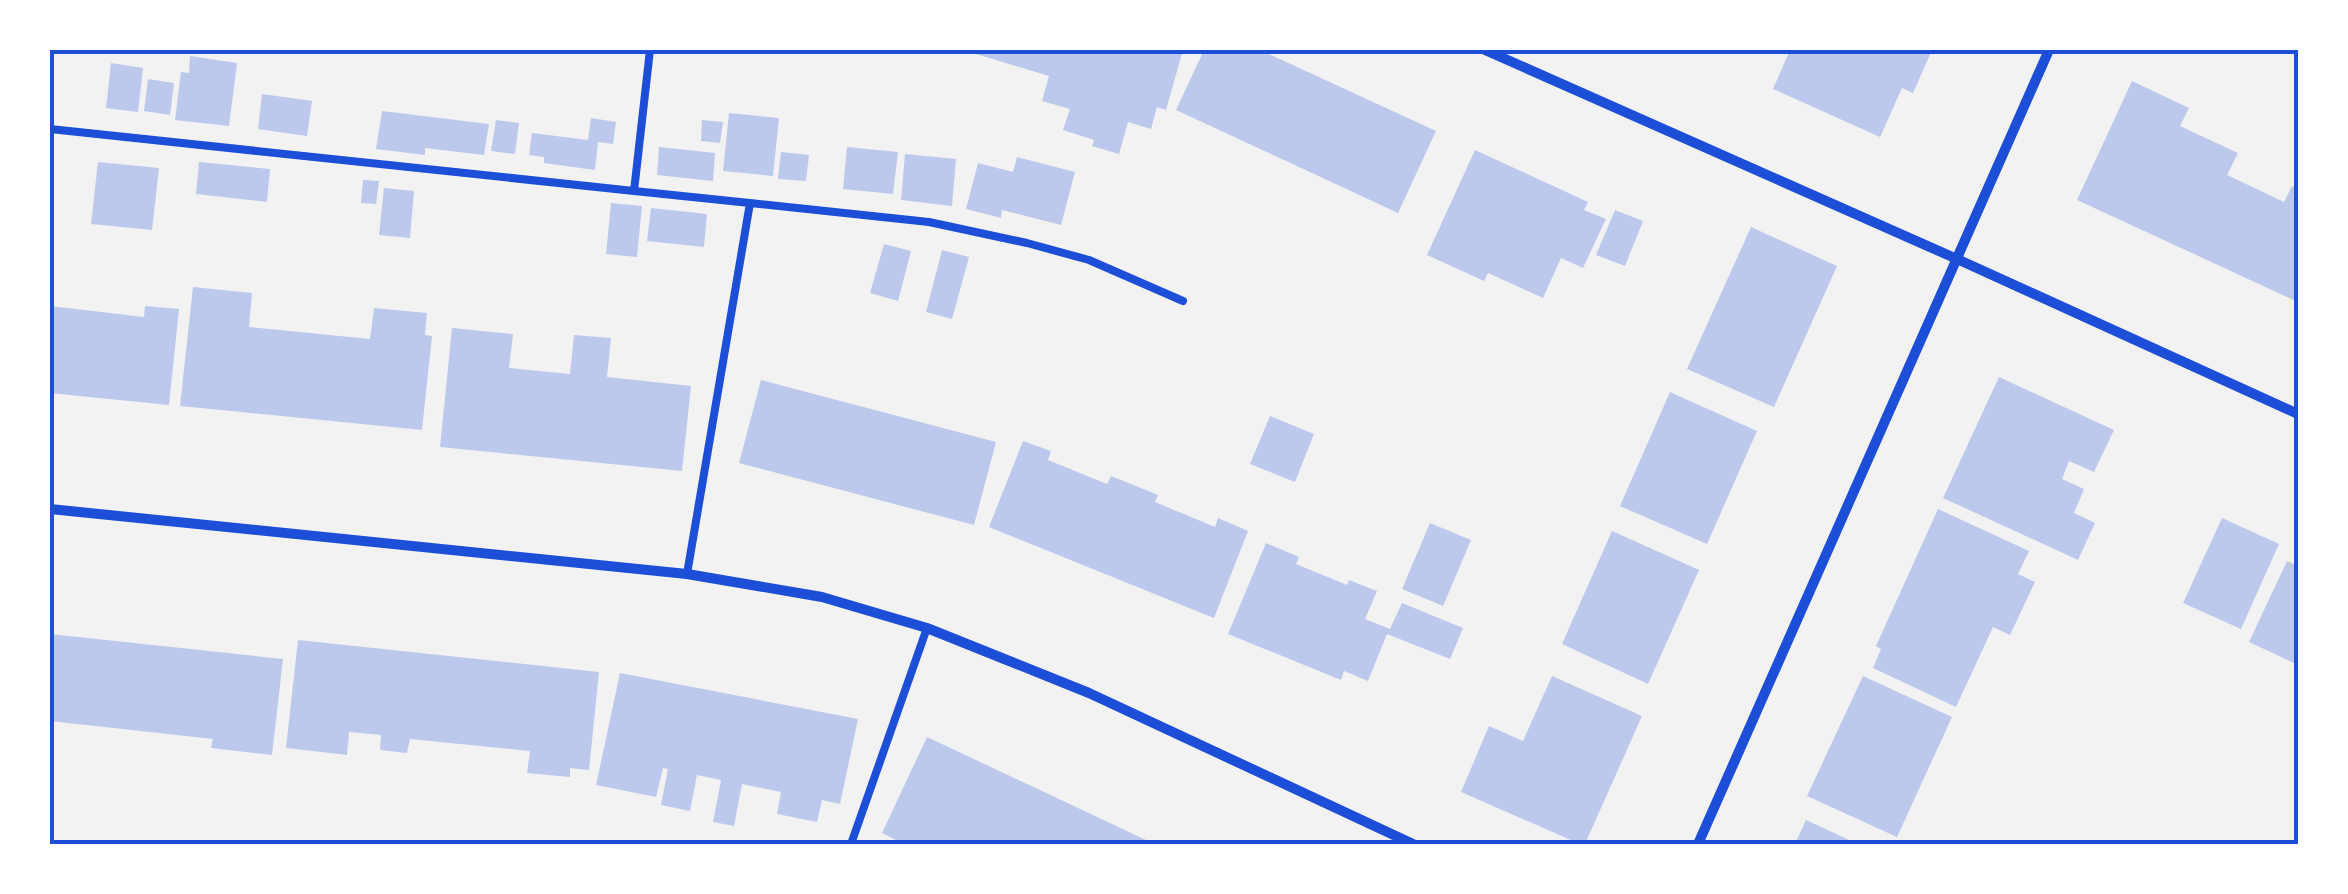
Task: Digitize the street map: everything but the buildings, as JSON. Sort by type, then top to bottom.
[{"type":"street","points":[[1485,50],[2298,414]]},
{"type":"street","points":[[1698,844],[2048,50]]},
{"type":"street","points":[[50,509],[686,574],[822,597],[927,628],[1089,692],[1414,844]]},
{"type":"lane","points":[[634,191],[650,50]]},
{"type":"lane","points":[[50,129],[929,222],[1089,260],[1184,301]]},
{"type":"lane","points":[[686,574],[750,203]]},
{"type":"lane","points":[[851,844],[927,628]]}]
